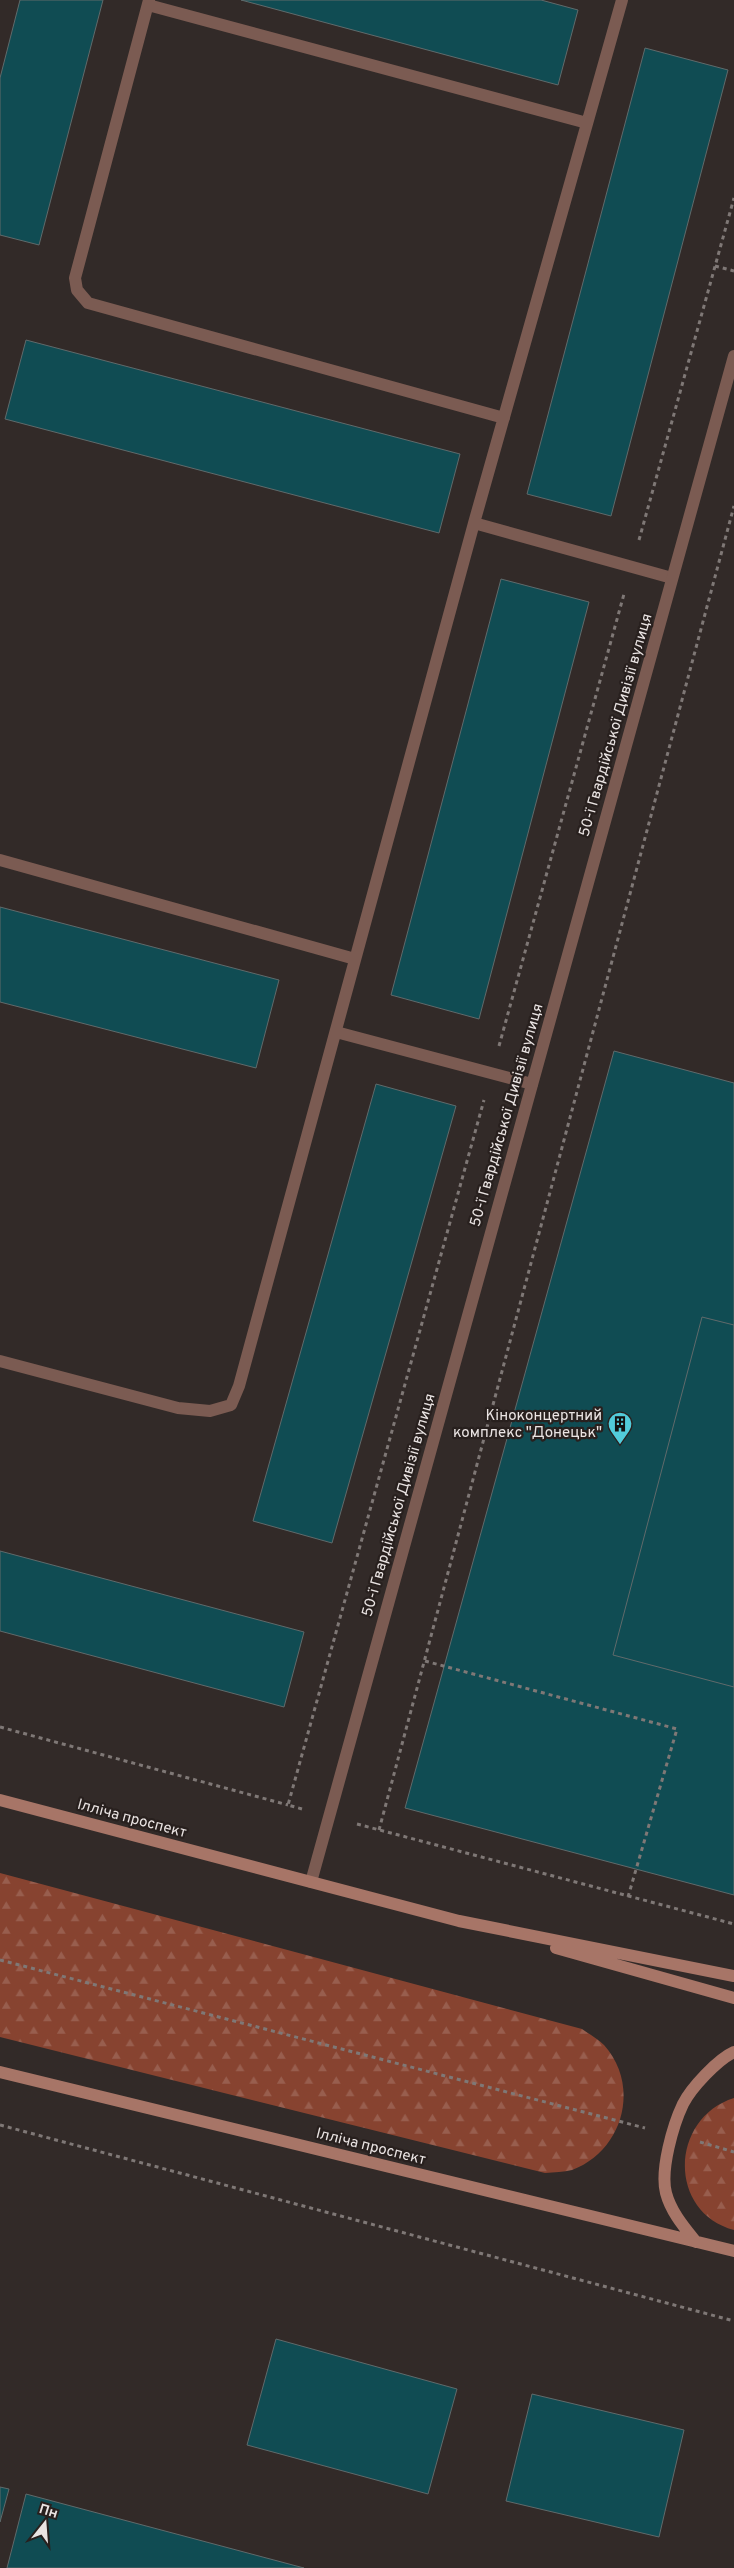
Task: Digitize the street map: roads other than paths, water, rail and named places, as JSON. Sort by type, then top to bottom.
[{"type":"main road","name":"Ілліча проспект","points":[[0,1800],[459,1921],[734,1998]]},
{"type":"main road","name":"Ілліча проспект","points":[[459,1921],[734,1976]]},
{"type":"main road","points":[[696,2242],[679,2220],[666,2192],[666,2162],[672,2135],[684,2102],[723,2057],[734,2052]]},
{"type":"main road","name":"Ілліча проспект","points":[[0,2072],[734,2251]]},
{"type":"street","points":[[0,1361],[178,1408],[210,1411],[231,1405],[240,1386],[474,523],[622,0]]},
{"type":"street","points":[[504,418],[88,302],[77,290],[75,278],[148,2],[587,123]]},
{"type":"street","name":"50-ї Гвардійської Дивізії вулиця","points":[[311,1882],[734,356]]},
{"type":"street","points":[[474,523],[672,578]]},
{"type":"street","points":[[0,860],[355,959]]},
{"type":"street","points":[[336,1032],[532,1084]]},
{"type":"place","name":"Кіноконцертний комплекс \"Донецьк\"","points":[[620,1445]]}]
